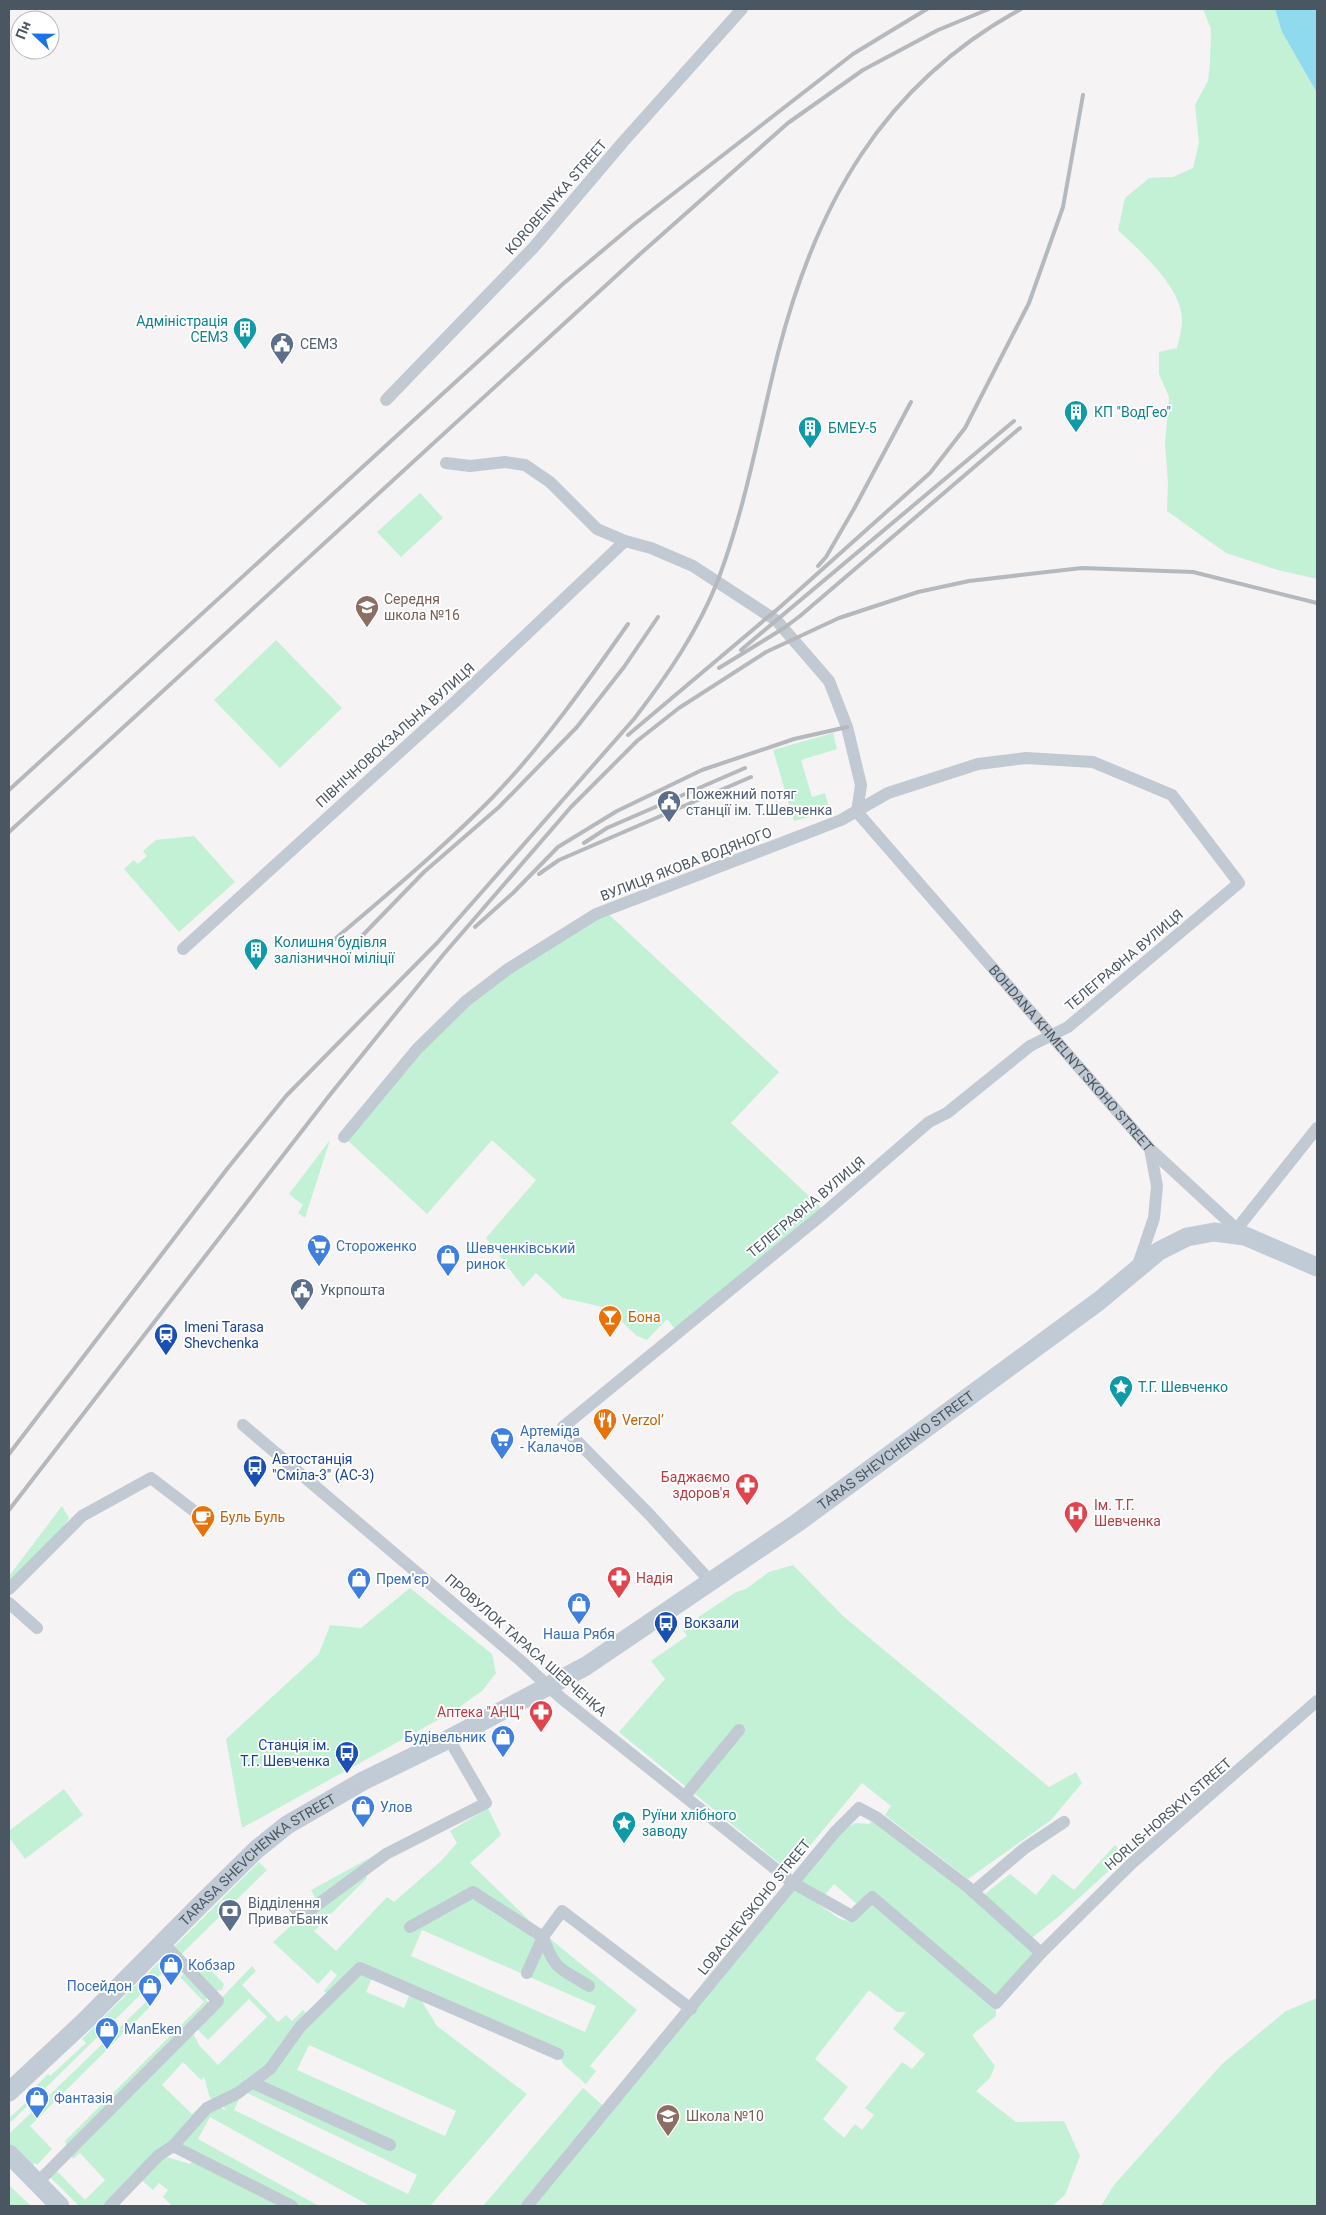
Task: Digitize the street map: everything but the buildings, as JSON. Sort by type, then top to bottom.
[{"type":"main road","name":"TARAS SHEVCHENKO STREET","points":[[550,1686],[586,1666],[797,1523],[1099,1301],[1159,1251],[1187,1237],[1214,1232],[1241,1233]]},
{"type":"main road","name":"BOHDANA KHMELNYTSKOHO STREET","points":[[1241,1233],[1317,1267]]},
{"type":"main road","name":"TARASA SHEVCHENKA STREET","points":[[9,2092],[257,1850],[287,1825],[363,1781],[449,1739],[550,1686]]},
{"type":"main road","points":[[9,2154],[60,2206]]},
{"type":"street","name":"KOROBEINYKA STREET","points":[[386,400],[534,247],[623,142],[742,9]]},
{"type":"street","points":[[446,463],[470,466],[505,462],[525,466],[550,482],[597,530],[625,541],[651,548],[693,566],[718,580],[777,621],[806,652],[829,681],[846,727],[861,785],[857,812]]},
{"type":"street","name":"ПІВНІЧНОВОКЗАЛЬНА ВУЛИЦЯ","points":[[183,949],[457,700],[625,541]]},
{"type":"street","name":"ВУЛИЦЯ ЯКОВА ВОДЯНОГО","points":[[344,1137],[417,1049],[466,1000],[508,969],[596,914],[841,820],[888,793],[978,764],[1026,758],[1093,762],[1172,795],[1239,883]]},
{"type":"street","name":"BOHDANA KHMELNYTSKOHO STREET","points":[[857,812],[1049,1036],[1150,1149],[1241,1233]]},
{"type":"street","name":"ТЕЛЕГРАФНА ВУЛИЦЯ","points":[[711,1582],[649,1514],[563,1427],[824,1213],[929,1122],[947,1113],[1030,1046],[1068,1027],[1239,883]]},
{"type":"street","points":[[1241,1233],[1317,1128]]},
{"type":"street","points":[[1137,1268],[1154,1218],[1158,1186],[1150,1149]]},
{"type":"street","name":"ПРОВУЛОК ТАРАСА ШЕВЧЕНКА","points":[[243,1424],[550,1686],[793,1883]]},
{"type":"street","points":[[9,1589],[82,1516],[150,1478],[198,1514]]},
{"type":"street","points":[[9,1602],[37,1628]]},
{"type":"street","name":"HORLIS-HORSKYI STREET","points":[[793,1883],[852,1916],[872,1897],[996,2003],[1041,1953],[1131,1864],[1317,1701]]},
{"type":"street","points":[[685,1796],[739,1730]]},
{"type":"street","points":[[292,1905],[300,1914],[305,1914],[386,1854],[486,1803],[449,1739]]},
{"type":"street","name":"LOBACHEVSKOHO STREET","points":[[527,2206],[835,1832],[860,1808],[876,1817],[973,1892],[1041,1953]]},
{"type":"street","points":[[973,1892],[1025,1848],[1064,1822]]},
{"type":"street","points":[[410,1926],[473,1892],[543,1937],[552,1960],[558,1967],[589,1986]]},
{"type":"street","points":[[527,1974],[543,1937],[562,1910],[691,2009]]},
{"type":"street","points":[[36,2183],[218,2001],[163,1943]]},
{"type":"street","points":[[110,2206],[159,2155],[173,2146],[207,2108],[253,2083],[270,2069],[300,2027],[360,1968],[558,2054]]},
{"type":"street","points":[[253,2083],[390,2146]]},
{"type":"street","points":[[173,2146],[292,2206]]},
{"type":"green space","points":[[1203,9],[1275,9],[1282,32],[1317,93],[1317,579],[1278,570],[1226,553],[1167,511],[1168,482],[1165,444],[1169,397],[1159,374],[1159,352],[1177,348],[1182,324],[1180,308],[1176,296],[1159,271],[1118,230],[1125,198],[1149,178],[1173,177],[1193,168],[1199,143],[1195,105],[1208,81],[1210,62],[1211,29]]},
{"type":"green space","points":[[420,493],[443,518],[401,557],[377,532]]},
{"type":"green space","points":[[276,640],[342,708],[280,768],[214,700]]},
{"type":"green space","points":[[833,733],[837,749],[801,760],[812,797],[825,793],[830,811],[794,821],[773,750]]},
{"type":"green space","points":[[194,836],[235,882],[179,932],[124,869],[134,860],[138,864],[147,856],[143,851],[156,840]]},
{"type":"green space","points":[[605,911],[779,1072],[731,1123],[826,1212],[678,1333],[667,1319],[647,1340],[637,1336],[607,1308],[563,1298],[536,1273],[523,1287],[486,1238],[536,1180],[492,1140],[427,1214],[344,1137],[466,1001]]},
{"type":"green space","points":[[330,1140],[305,1218],[298,1213],[303,1205],[289,1194]]},
{"type":"green space","points":[[62,1506],[69,1518],[65,1525],[9,1584],[9,1576]]},
{"type":"green space","points":[[793,1565],[843,1616],[1049,1787],[1076,1772],[1082,1783],[1051,1820],[968,1879],[885,1815],[891,1806],[862,1783],[789,1871],[619,1732],[665,1679],[651,1661],[687,1636],[682,1628],[736,1592],[746,1589],[769,1572]]},
{"type":"green space","points":[[410,1588],[492,1654],[496,1673],[483,1690],[454,1711],[242,1828],[226,1739],[319,1654],[330,1625],[361,1628]]},
{"type":"green space","points":[[64,1789],[83,1815],[25,1859],[9,1837],[9,1831]]},
{"type":"green space","points":[[488,1808],[501,1835],[470,1863],[537,1928],[637,2010],[590,2066],[596,2071],[586,2084],[564,2065],[558,2054],[416,1992],[437,2026],[527,2094],[430,2206],[370,2206],[210,2117],[198,2139],[319,2206],[172,2206],[163,2197],[168,2190],[159,2183],[153,2190],[138,2177],[110,2206],[79,2206],[46,2173],[53,2167],[85,2200],[105,2180],[80,2153],[73,2159],[68,2152],[65,2141],[204,2002],[180,1977],[185,1972],[209,1996],[205,2000],[211,2003],[209,2011],[252,1966],[256,1971],[242,1985],[278,2022],[286,2015],[292,2021],[303,2010],[311,2018],[360,1968],[330,1997],[324,1991],[337,1975],[331,1970],[318,1984],[273,1942],[296,1921],[303,1921],[305,1914],[319,1904],[311,1890],[426,1827],[364,1871],[367,1878],[332,1913],[327,1915],[325,1921],[314,1931],[336,1951],[387,1897],[394,1902],[441,1861],[457,1843],[450,1831]],"holes":[[[422,1930],[596,2006],[585,2032],[411,1956]],[[372,1978],[410,1994],[404,2008],[366,1992]],[[249,1999],[267,2017],[218,2065],[199,2045],[191,2029],[194,2026],[208,2040]],[[309,2045],[456,2111],[445,2136],[297,2070]],[[183,2062],[201,2080],[204,2077],[210,2098],[219,2102],[227,2111],[215,2105],[202,2105],[192,2114],[162,2085]],[[243,2091],[417,2175],[408,2194],[234,2110]],[[186,2152],[195,2157],[190,2164],[160,2155]]]},
{"type":"green space","points":[[876,1817],[980,1898],[1010,1874],[1036,1895],[1053,1874],[1074,1890],[1115,1845],[1124,1857],[1058,1917],[1028,1941],[1041,1953],[996,2002],[996,2016],[972,2035],[995,2066],[990,2078],[976,2091],[1016,2122],[1064,2121],[1080,2156],[1065,2195],[1052,2206],[483,2206],[583,2088],[607,2109],[843,1830],[855,1823],[869,1824]],"holes":[[[834,1884],[864,1910],[852,1922],[840,1919],[818,1904]],[[869,1990],[897,2012],[906,2012],[893,2029],[925,2054],[912,2069],[902,2062],[865,2108],[874,2115],[862,2130],[855,2124],[844,2138],[823,2119],[848,2087],[815,2059]]]},
{"type":"green space","points":[[259,1862],[267,1870],[11,2122],[9,2118],[32,2097],[29,2093],[48,2074],[50,2076],[86,2043],[82,2039]]},
{"type":"green space","points":[[201,1960],[224,1984],[222,1990],[214,1991],[189,1971]]},
{"type":"green space","points":[[1317,1998],[1317,2206],[1101,2206],[1114,2185],[1222,2064],[1286,2011]]},
{"type":"green space","points":[[146,2002],[150,2007],[30,2126],[52,2149],[37,2165],[35,2163],[30,2167],[9,2145],[9,2134]]},
{"type":"green space","points":[[9,2185],[31,2206],[9,2206]]},
{"type":"water","points":[[1275,9],[1317,9],[1317,93],[1282,32]]},
{"type":"railway","points":[[9,790],[564,283],[633,225],[853,54],[927,9]]},
{"type":"railway","points":[[9,832],[639,255],[788,123],[863,70],[938,30],[989,9]]},
{"type":"railway","points":[[9,1454],[227,1169],[286,1096],[437,943],[634,719],[658,686],[691,635],[718,580],[737,524],[778,353],[794,299],[812,248],[835,199],[862,154],[893,112],[930,74],[972,40],[1021,9]]},
{"type":"railway","points":[[770,616],[930,473],[965,428],[1029,303],[1063,207],[1083,95]]},
{"type":"railway","points":[[818,566],[826,557],[855,507],[911,402]]},
{"type":"railway","points":[[741,650],[1014,421]]},
{"type":"railway","points":[[719,668],[800,616],[1020,428]]},
{"type":"railway","points":[[9,1510],[329,1096],[443,955],[571,807],[637,741],[679,708],[766,652],[839,618],[918,592],[969,581],[1082,568],[1193,572],[1317,603]]},
{"type":"railway","points":[[628,735],[775,611]]},
{"type":"railway","points":[[360,938],[424,872],[499,807],[577,727],[624,667],[658,617]]},
{"type":"railway","points":[[328,945],[432,855],[511,778],[580,691],[628,624]]},
{"type":"railway","points":[[475,927],[513,893],[558,847],[617,811],[702,770],[794,739],[847,727]]},
{"type":"railway","points":[[584,843],[607,828],[745,768]]},
{"type":"railway","points":[[539,874],[559,860],[751,777]]},
{"type":"place","name":"Адміністрація СЕМЗ","points":[[245,350]]},
{"type":"place","name":"СЕМЗ","points":[[282,365]]},
{"type":"place","name":"КП \"ВодГео\"","points":[[1076,433]]},
{"type":"place","name":"БМЕУ-5","points":[[810,449]]},
{"type":"place","name":"Середня школа №16","points":[[367,628]]},
{"type":"place","name":"Пожежний потяг станції ім. Т.Шевченка","points":[[669,823]]},
{"type":"place","name":"Колишня будівля залізничної міліції","points":[[256,971]]},
{"type":"place","name":"Стороженко","points":[[319,1267]]},
{"type":"place","name":"Шевченківський ринок","points":[[448,1277]]},
{"type":"place","name":"Укрпошта","points":[[302,1311]]},
{"type":"place","name":"Бона","points":[[610,1338]]},
{"type":"place","name":"Imeni Tarasa Shevchenka","points":[[166,1356]]},
{"type":"place","name":"Т.Г. Шевченко","points":[[1121,1408]]},
{"type":"place","name":"Verzol’","points":[[605,1441]]},
{"type":"place","name":"Артеміда - Калачов","points":[[502,1460]]},
{"type":"place","name":"Автостанція \"Сміла-3\" (АС-3)","points":[[255,1488]]},
{"type":"place","name":"Баджаємо здоров'я","points":[[747,1506]]},
{"type":"place","name":"Ім. Т.Г. Шевченка","points":[[1076,1534]]},
{"type":"place","name":"Буль Буль","points":[[203,1538]]},
{"type":"place","name":"Надія","points":[[619,1599]]},
{"type":"place","name":"Прем'єр","points":[[359,1600]]},
{"type":"place","name":"Наша Рябя","points":[[579,1625]]},
{"type":"place","name":"Вокзали","points":[[666,1644]]},
{"type":"place","name":"Аптека \"АНЦ\"","points":[[541,1733]]},
{"type":"place","name":"Будiвельник","points":[[503,1758]]},
{"type":"place","name":"Станція ім. Т.Г. Шевченка","points":[[347,1774]]},
{"type":"place","name":"Улов","points":[[363,1828]]},
{"type":"place","name":"Руїни хлібного заводу","points":[[624,1844]]},
{"type":"place","name":"Відділення ПриватБанк","points":[[230,1932]]},
{"type":"place","name":"Кобзар","points":[[171,1986]]},
{"type":"place","name":"Посейдон","points":[[150,2007]]},
{"type":"place","name":"ManEken","points":[[107,2050]]},
{"type":"place","name":"Фантазiя","points":[[37,2119]]},
{"type":"place","name":"Школа №10","points":[[668,2137]]}]
